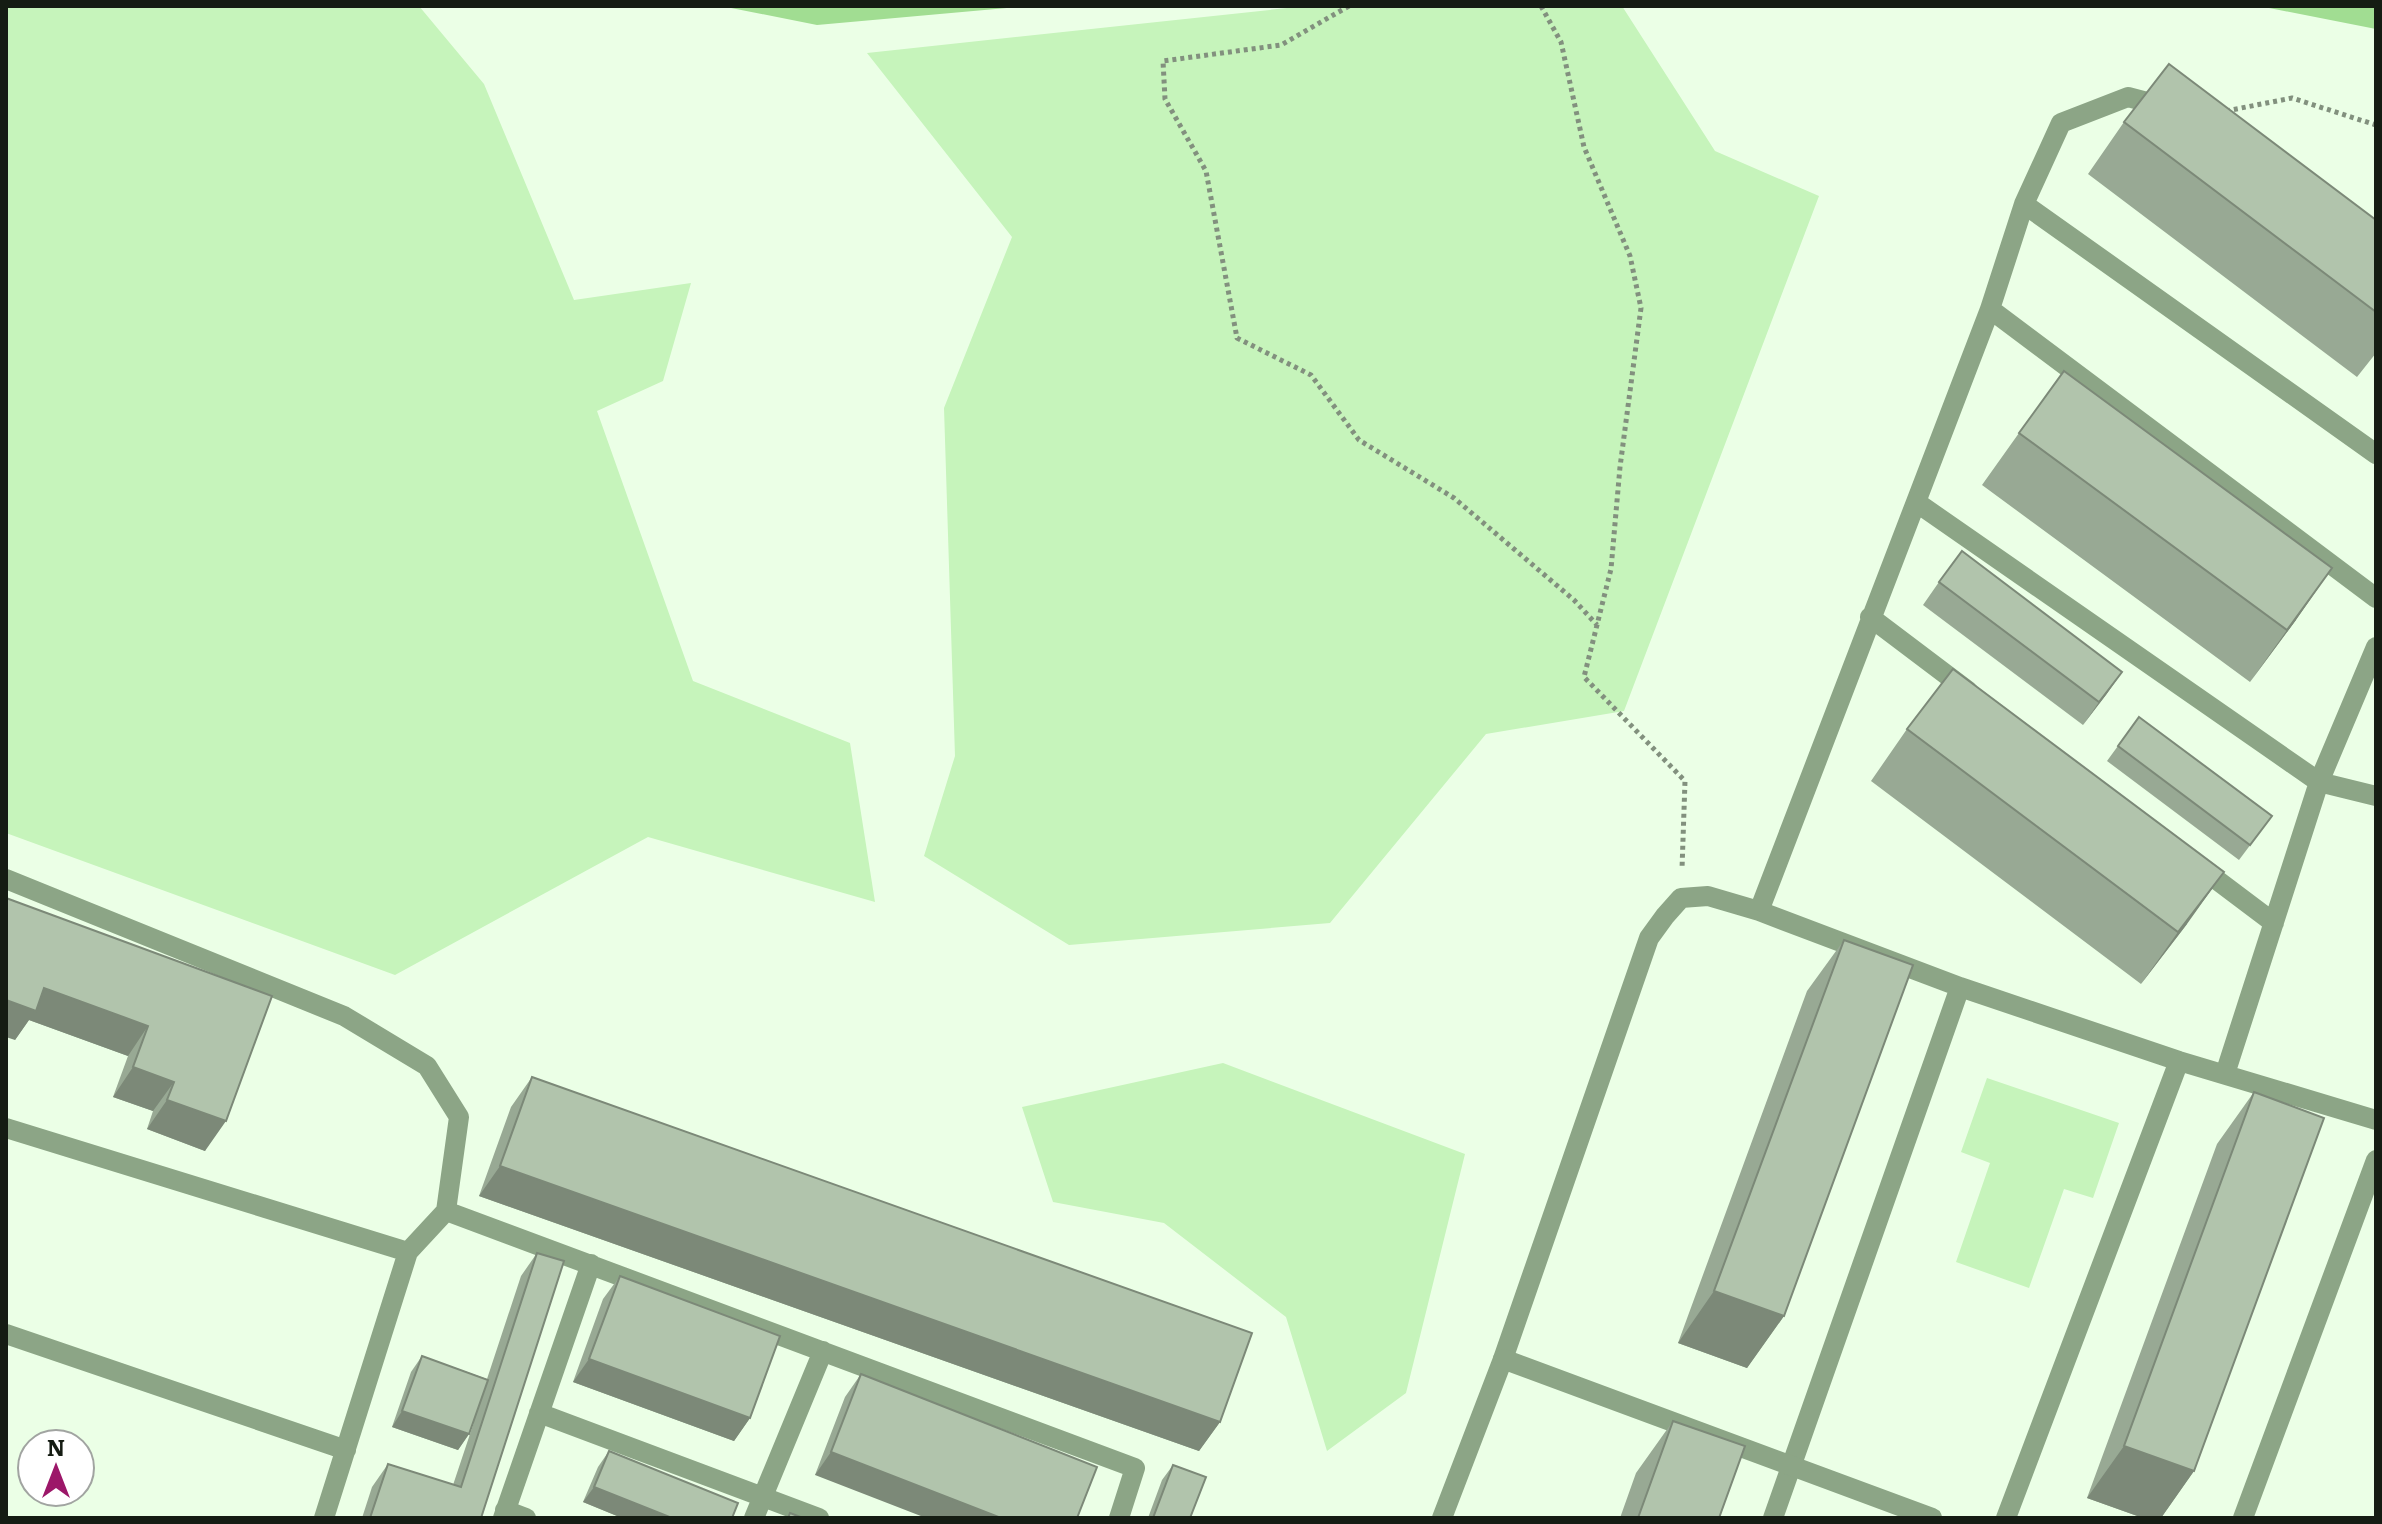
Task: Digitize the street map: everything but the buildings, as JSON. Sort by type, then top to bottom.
[{"type":"street","points":[[1759,911],[1990,309],[2024,204],[2061,123],[2128,97],[2203,116]]},
{"type":"street","points":[[2024,204],[2376,454]]},
{"type":"street","points":[[1990,309],[2376,598]]},
{"type":"street","points":[[1916,502],[2319,782],[2376,796]]},
{"type":"street","points":[[1870,617],[1984,703]]},
{"type":"street","points":[[2225,1074],[2319,782],[2376,647]]},
{"type":"street","points":[[2186,856],[2274,923]]},
{"type":"street","points":[[6,879],[344,1016],[427,1066],[459,1117],[446,1211],[408,1252],[324,1518]]},
{"type":"street","points":[[1442,1518],[1503,1359],[1649,938],[1681,898],[1708,896],[1759,911],[1960,987],[2179,1061],[2376,1120]]},
{"type":"street","points":[[1773,1518],[1960,987]]},
{"type":"street","points":[[2006,1518],[2179,1061]]},
{"type":"street","points":[[6,1128],[408,1252]]},
{"type":"street","points":[[2243,1518],[2376,1160]]},
{"type":"street","points":[[446,1211],[1135,1468],[1119,1518]]},
{"type":"street","points":[[526,1518],[504,1514],[591,1264]]},
{"type":"street","points":[[6,1334],[346,1450]]},
{"type":"street","points":[[754,1518],[823,1351]]},
{"type":"street","points":[[1503,1359],[1932,1518]]},
{"type":"street","points":[[539,1413],[819,1518]]},
{"type":"path","points":[[1349,6],[1281,45],[1163,61],[1165,99],[1206,171],[1237,338],[1311,375],[1359,440],[1454,498],[1574,600],[1597,625]]},
{"type":"path","points":[[1541,6],[1561,42],[1584,147],[1630,256],[1641,308],[1620,467],[1611,569],[1584,677],[1685,781],[1681,898]]},
{"type":"path","points":[[2203,116],[2292,98],[2376,125]]},
{"type":"shaded area","points":[[6,6],[419,6],[484,84],[574,300],[691,283],[663,381],[597,411],[693,681],[850,743],[875,902],[648,837],[395,975],[6,833]]},
{"type":"shaded area","points":[[721,6],[1030,6],[817,25]]},
{"type":"shaded area","points":[[1306,6],[1622,6],[1715,151],[1819,196],[1624,711],[1486,734],[1330,923],[1069,945],[924,856],[955,756],[944,408],[1012,237],[867,53]]},
{"type":"shaded area","points":[[2259,6],[2376,6],[2376,29]]},
{"type":"shaded area","points":[[1223,1063],[1465,1154],[1406,1393],[1327,1451],[1286,1317],[1164,1223],[1053,1202],[1022,1107]]},
{"type":"shaded area","points":[[1987,1078],[2119,1123],[2093,1198],[2064,1189],[2029,1288],[1956,1262],[1990,1163],[1961,1152]]}]
